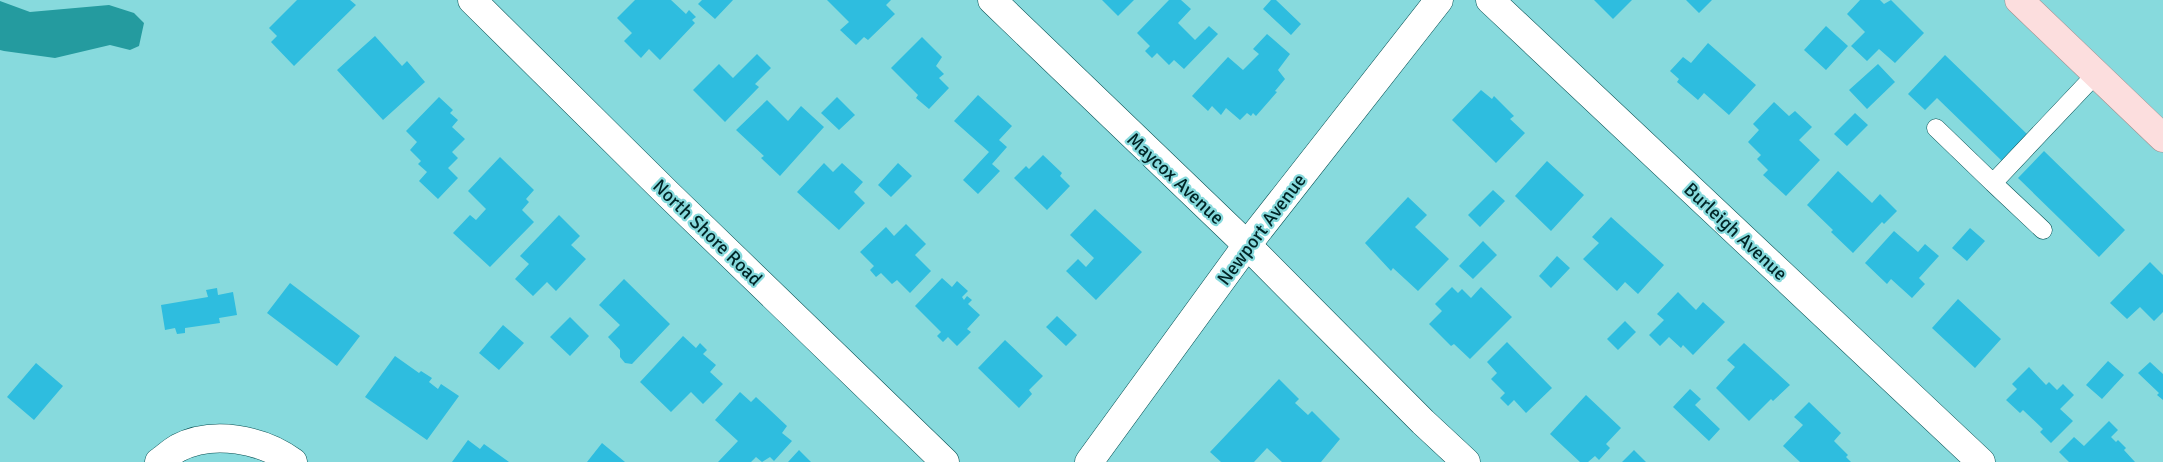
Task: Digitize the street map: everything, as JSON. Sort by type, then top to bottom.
[{"type":"main road","points":[[2019,0],[2163,138]]},
{"type":"street","name":"North Shore Road","points":[[472,0],[667,193],[945,462]]},
{"type":"street","name":"Maycox Avenue","points":[[992,0],[1248,245],[1423,422],[1466,462]]},
{"type":"street","name":"Newport Avenue","points":[[1089,462],[1248,245],[1439,0]]},
{"type":"street","name":"Burleigh Avenue","points":[[1490,0],[1981,462]]},
{"type":"street","points":[[159,462],[177,448],[202,440],[222,438],[257,445],[293,462]]},
{"type":"lane","points":[[1993,182],[2096,74]]},
{"type":"lane","points":[[1936,128],[2043,230]]},
{"type":"water","points":[[0,1],[30,12],[109,5],[134,13],[144,23],[139,46],[130,50],[110,45],[55,58],[0,50]]},
{"type":"building","points":[[297,0],[350,0],[356,5],[294,66],[271,42],[277,36],[269,28]]},
{"type":"building","points":[[635,0],[671,0],[686,14],[689,10],[696,17],[692,20],[695,23],[660,60],[649,49],[641,58],[624,41],[632,33],[617,18]]},
{"type":"building","points":[[702,0],[733,0],[715,19],[698,4]]},
{"type":"building","points":[[827,0],[891,0],[886,5],[895,14],[868,40],[864,37],[856,45],[840,30],[849,22]]},
{"type":"building","points":[[1102,0],[1134,0],[1118,16]]},
{"type":"building","points":[[1169,0],[1181,0],[1191,9],[1178,23],[1195,40],[1209,26],[1218,34],[1184,69],[1174,60],[1169,65],[1157,53],[1152,58],[1145,51],[1150,46],[1137,33]]},
{"type":"building","points":[[1271,0],[1276,0],[1301,24],[1291,35],[1263,9]]},
{"type":"building","points":[[1594,0],[1632,0],[1613,19]]},
{"type":"building","points":[[1686,0],[1712,0],[1699,13]]},
{"type":"building","points":[[1860,0],[1880,0],[1884,4],[1891,0],[1924,33],[1895,63],[1879,49],[1867,61],[1851,46],[1865,32],[1847,14]]},
{"type":"building","points":[[1826,26],[1848,46],[1826,70],[1804,50]]},
{"type":"building","points":[[1267,34],[1290,54],[1278,70],[1285,79],[1275,91],[1277,92],[1256,116],[1253,113],[1251,116],[1247,113],[1240,120],[1226,108],[1221,115],[1212,106],[1208,111],[1192,96],[1228,57],[1243,70],[1259,54],[1253,49]]},
{"type":"building","points":[[375,36],[402,66],[407,61],[425,82],[383,120],[337,70]]},
{"type":"building","points":[[922,37],[942,57],[936,66],[944,74],[939,78],[949,88],[929,109],[916,98],[918,95],[891,68]]},
{"type":"building","points":[[1708,43],[1756,85],[1729,115],[1704,93],[1698,100],[1677,82],[1679,79],[1670,71],[1683,57],[1691,63]]},
{"type":"building","points":[[757,54],[771,68],[755,84],[759,87],[725,122],[693,90],[719,64],[733,78]]},
{"type":"building","points":[[1945,55],[2027,134],[2002,161],[1937,98],[1925,110],[1908,94]]},
{"type":"building","points":[[1878,64],[1895,82],[1867,109],[1849,90]]},
{"type":"building","points":[[1481,90],[1492,99],[1494,96],[1514,116],[1510,119],[1525,133],[1496,163],[1452,120]]},
{"type":"building","points":[[978,95],[1012,126],[999,140],[1007,147],[992,164],[1000,171],[978,194],[963,180],[989,152],[954,121]]},
{"type":"building","points":[[439,97],[453,110],[450,113],[458,120],[452,127],[465,139],[452,152],[458,158],[448,168],[458,178],[438,199],[419,181],[427,172],[418,164],[421,161],[410,150],[417,142],[406,131]]},
{"type":"building","points":[[837,97],[855,115],[839,130],[821,113]]},
{"type":"building","points":[[767,100],[788,121],[801,106],[824,127],[780,176],[761,158],[764,156],[736,130]]},
{"type":"building","points":[[1774,102],[1789,116],[1795,111],[1812,127],[1799,140],[1820,160],[1786,196],[1763,175],[1768,170],[1757,159],[1761,155],[1748,142],[1759,130],[1753,124]]},
{"type":"building","points":[[1855,113],[1868,125],[1847,146],[1834,134]]},
{"type":"building","points":[[2044,151],[2125,230],[2099,257],[2018,178]]},
{"type":"building","points":[[1043,155],[1062,173],[1060,176],[1070,186],[1047,210],[1014,178],[1026,166],[1029,169]]},
{"type":"building","points":[[500,157],[534,190],[526,199],[529,202],[522,210],[534,222],[490,267],[453,233],[470,215],[476,220],[486,209],[468,191]]},
{"type":"building","points":[[1547,161],[1584,195],[1551,231],[1515,196]]},
{"type":"building","points":[[824,163],[833,172],[842,163],[863,182],[854,192],[865,203],[839,230],[797,192]]},
{"type":"building","points":[[898,163],[912,176],[891,197],[878,185]]},
{"type":"building","points":[[1838,171],[1872,203],[1880,194],[1897,211],[1884,224],[1882,222],[1853,253],[1807,205]]},
{"type":"building","points":[[1493,190],[1505,201],[1480,227],[1468,215]]},
{"type":"building","points":[[1408,197],[1427,215],[1415,227],[1449,259],[1418,291],[1393,268],[1391,271],[1365,243]]},
{"type":"building","points":[[1095,209],[1142,252],[1096,300],[1066,271],[1078,259],[1086,267],[1094,258],[1070,235]]},
{"type":"building","points":[[559,215],[580,236],[571,245],[586,259],[556,291],[547,282],[533,296],[515,279],[529,264],[520,256]]},
{"type":"building","points":[[1611,217],[1664,265],[1638,294],[1625,282],[1617,291],[1583,259],[1599,243],[1592,237]]},
{"type":"building","points":[[906,224],[926,244],[915,255],[931,271],[910,293],[897,280],[892,284],[881,273],[876,277],[870,270],[874,266],[860,252],[886,227],[894,236]]},
{"type":"building","points":[[1970,228],[1985,241],[1967,261],[1952,248]]},
{"type":"building","points":[[1894,231],[1918,252],[1925,244],[1939,256],[1919,278],[1925,284],[1912,298],[1891,279],[1887,284],[1865,263]]},
{"type":"building","points":[[1483,241],[1497,255],[1473,279],[1459,266]]},
{"type":"building","points":[[1557,256],[1570,268],[1551,288],[1539,276]]},
{"type":"building","points":[[2150,262],[2163,275],[2163,312],[2154,321],[2140,307],[2127,319],[2110,303]]},
{"type":"building","points":[[942,278],[952,287],[957,281],[968,291],[962,297],[964,300],[967,296],[972,300],[968,304],[980,315],[967,329],[971,332],[957,346],[948,337],[943,342],[937,336],[941,332],[915,306]]},
{"type":"building","points":[[624,279],[670,324],[632,364],[625,363],[620,357],[620,350],[608,337],[620,325],[599,305]]},
{"type":"building","points":[[290,283],[360,336],[337,366],[267,313]]},
{"type":"building","points":[[1452,287],[1458,293],[1462,289],[1471,298],[1481,287],[1512,317],[1470,359],[1454,344],[1451,346],[1429,324],[1442,311],[1435,304]]},
{"type":"building","points":[[217,288],[218,295],[233,292],[237,315],[219,318],[220,323],[185,328],[185,333],[177,334],[175,328],[165,330],[161,305],[208,297],[206,290]]},
{"type":"building","points":[[1678,292],[1696,310],[1703,302],[1725,322],[1693,355],[1683,345],[1681,348],[1669,337],[1660,346],[1649,335],[1664,320],[1657,314]]},
{"type":"building","points":[[1958,299],[2001,339],[1975,368],[1932,328]]},
{"type":"building","points":[[1057,316],[1077,335],[1066,346],[1046,327]]},
{"type":"building","points":[[570,317],[589,336],[570,356],[550,337]]},
{"type":"building","points":[[1625,321],[1636,332],[1618,350],[1607,339]]},
{"type":"building","points":[[503,325],[524,343],[499,370],[479,353]]},
{"type":"building","points":[[683,336],[696,348],[700,343],[707,350],[703,354],[716,365],[710,372],[723,384],[703,404],[691,392],[671,412],[640,382]]},
{"type":"building","points":[[1005,340],[1043,376],[1029,390],[1032,394],[1019,408],[978,368]]},
{"type":"building","points":[[1507,342],[1552,388],[1526,413],[1514,400],[1508,406],[1500,398],[1505,393],[1491,379],[1497,373],[1487,362]]},
{"type":"building","points":[[1744,343],[1790,385],[1773,401],[1771,399],[1749,421],[1716,388],[1735,367],[1727,360]]},
{"type":"building","points":[[395,356],[419,373],[421,371],[432,378],[429,382],[438,389],[441,384],[459,396],[427,440],[365,397]]},
{"type":"building","points":[[2108,361],[2124,375],[2102,399],[2086,385]]},
{"type":"building","points":[[2150,362],[2163,374],[2163,400],[2157,395],[2159,393],[2138,373]]},
{"type":"building","points":[[36,363],[63,386],[34,420],[7,397]]},
{"type":"building","points":[[2029,367],[2046,385],[2049,382],[2057,390],[2063,384],[2074,395],[2060,409],[2073,421],[2051,443],[2040,432],[2043,429],[2023,410],[2020,413],[2006,400],[2017,389],[2012,384]]},
{"type":"building","points":[[1279,379],[1299,399],[1295,403],[1308,415],[1312,411],[1340,439],[1321,462],[1282,462],[1267,448],[1254,462],[1221,462],[1210,452]]},
{"type":"building","points":[[1690,389],[1701,399],[1695,405],[1720,429],[1709,441],[1673,407]]},
{"type":"building","points":[[740,392],[751,402],[756,397],[787,426],[782,433],[792,441],[774,461],[770,457],[762,462],[756,457],[751,462],[718,462],[738,441],[715,420]]},
{"type":"building","points":[[1586,395],[1621,428],[1606,444],[1610,448],[1599,460],[1595,456],[1588,462],[1580,462],[1550,434]]},
{"type":"building","points":[[1809,402],[1841,433],[1834,441],[1848,455],[1846,457],[1851,462],[1800,462],[1783,446],[1803,425],[1794,417]]},
{"type":"building","points":[[2109,421],[2118,430],[2111,437],[2116,442],[2118,440],[2126,448],[2124,450],[2135,462],[2069,462],[2059,452],[2074,437],[2084,446]]},
{"type":"building","points":[[468,440],[480,449],[484,444],[509,462],[452,462]]},
{"type":"building","points":[[602,443],[625,462],[587,462]]},
{"type":"building","points":[[799,450],[811,462],[788,462]]},
{"type":"building","points":[[1634,450],[1646,462],[1622,462]]}]
